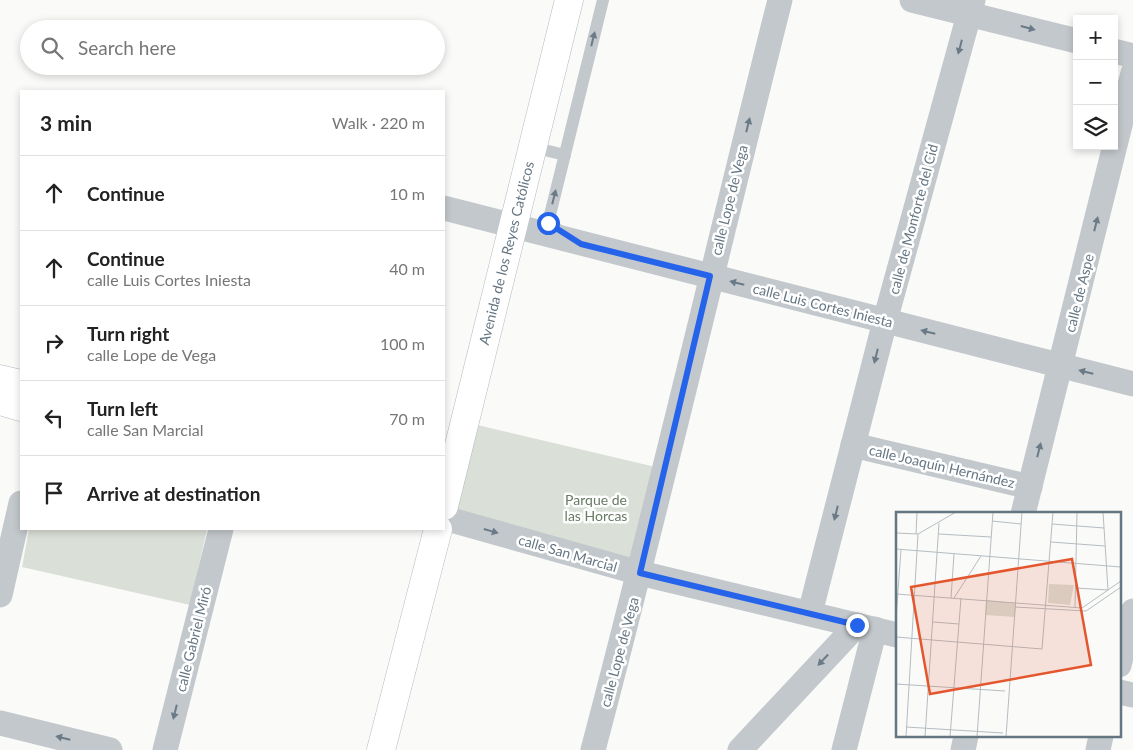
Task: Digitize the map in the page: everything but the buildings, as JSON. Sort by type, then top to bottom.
[{"type":"street","name":"Avenida de los Reyes Católicos","points":[[445,495],[569,0]]},
{"type":"street","name":"calle Lope de Vega","points":[[593,750],[640,573],[710,276],[780,0]]},
{"type":"street","points":[[912,0],[971,7],[1073,40]]},
{"type":"street","name":"calle de Monforte del Cid","points":[[810,613],[885,321],[971,7]]},
{"type":"street","points":[[1118,52],[1133,56]]},
{"type":"street","name":"calle de Aspe","points":[[1024,512],[1133,73]]},
{"type":"street","name":"calle Luis Cortes Iniesta","points":[[445,208],[1133,384]]},
{"type":"street","points":[[0,379],[20,384]]},
{"type":"street","points":[[0,401],[20,406]]},
{"type":"street","name":"calle Joaquín Hernández","points":[[854,445],[1030,487]]},
{"type":"street","points":[[0,595],[5,547],[20,506]]},
{"type":"street","name":"calle San Marcial","points":[[445,518],[640,573],[876,630]]},
{"type":"street","name":"calle Gabriel Miró","points":[[165,750],[221,530]]},
{"type":"street","points":[[381,750],[438,530]]},
{"type":"street","points":[[1120,662],[1133,612]]},
{"type":"street","points":[[740,750],[876,630]]},
{"type":"street","points":[[844,750],[876,630]]},
{"type":"street","points":[[1120,692],[1133,695]]},
{"type":"street","points":[[0,723],[110,750]]},
{"type":"lane","points":[[581,244],[548,223],[603,0]]},
{"type":"lane","points":[[532,147],[565,155]]},
{"type":"green space","name":"Parque de las Horcas","points":[[465,422],[664,469],[640,573],[445,506]]},
{"type":"green space","points":[[29,530],[207,530],[190,605],[22,567]]},
{"type":"route","points":[[548,223],[581,244],[710,276],[640,573],[857,625]]}]
